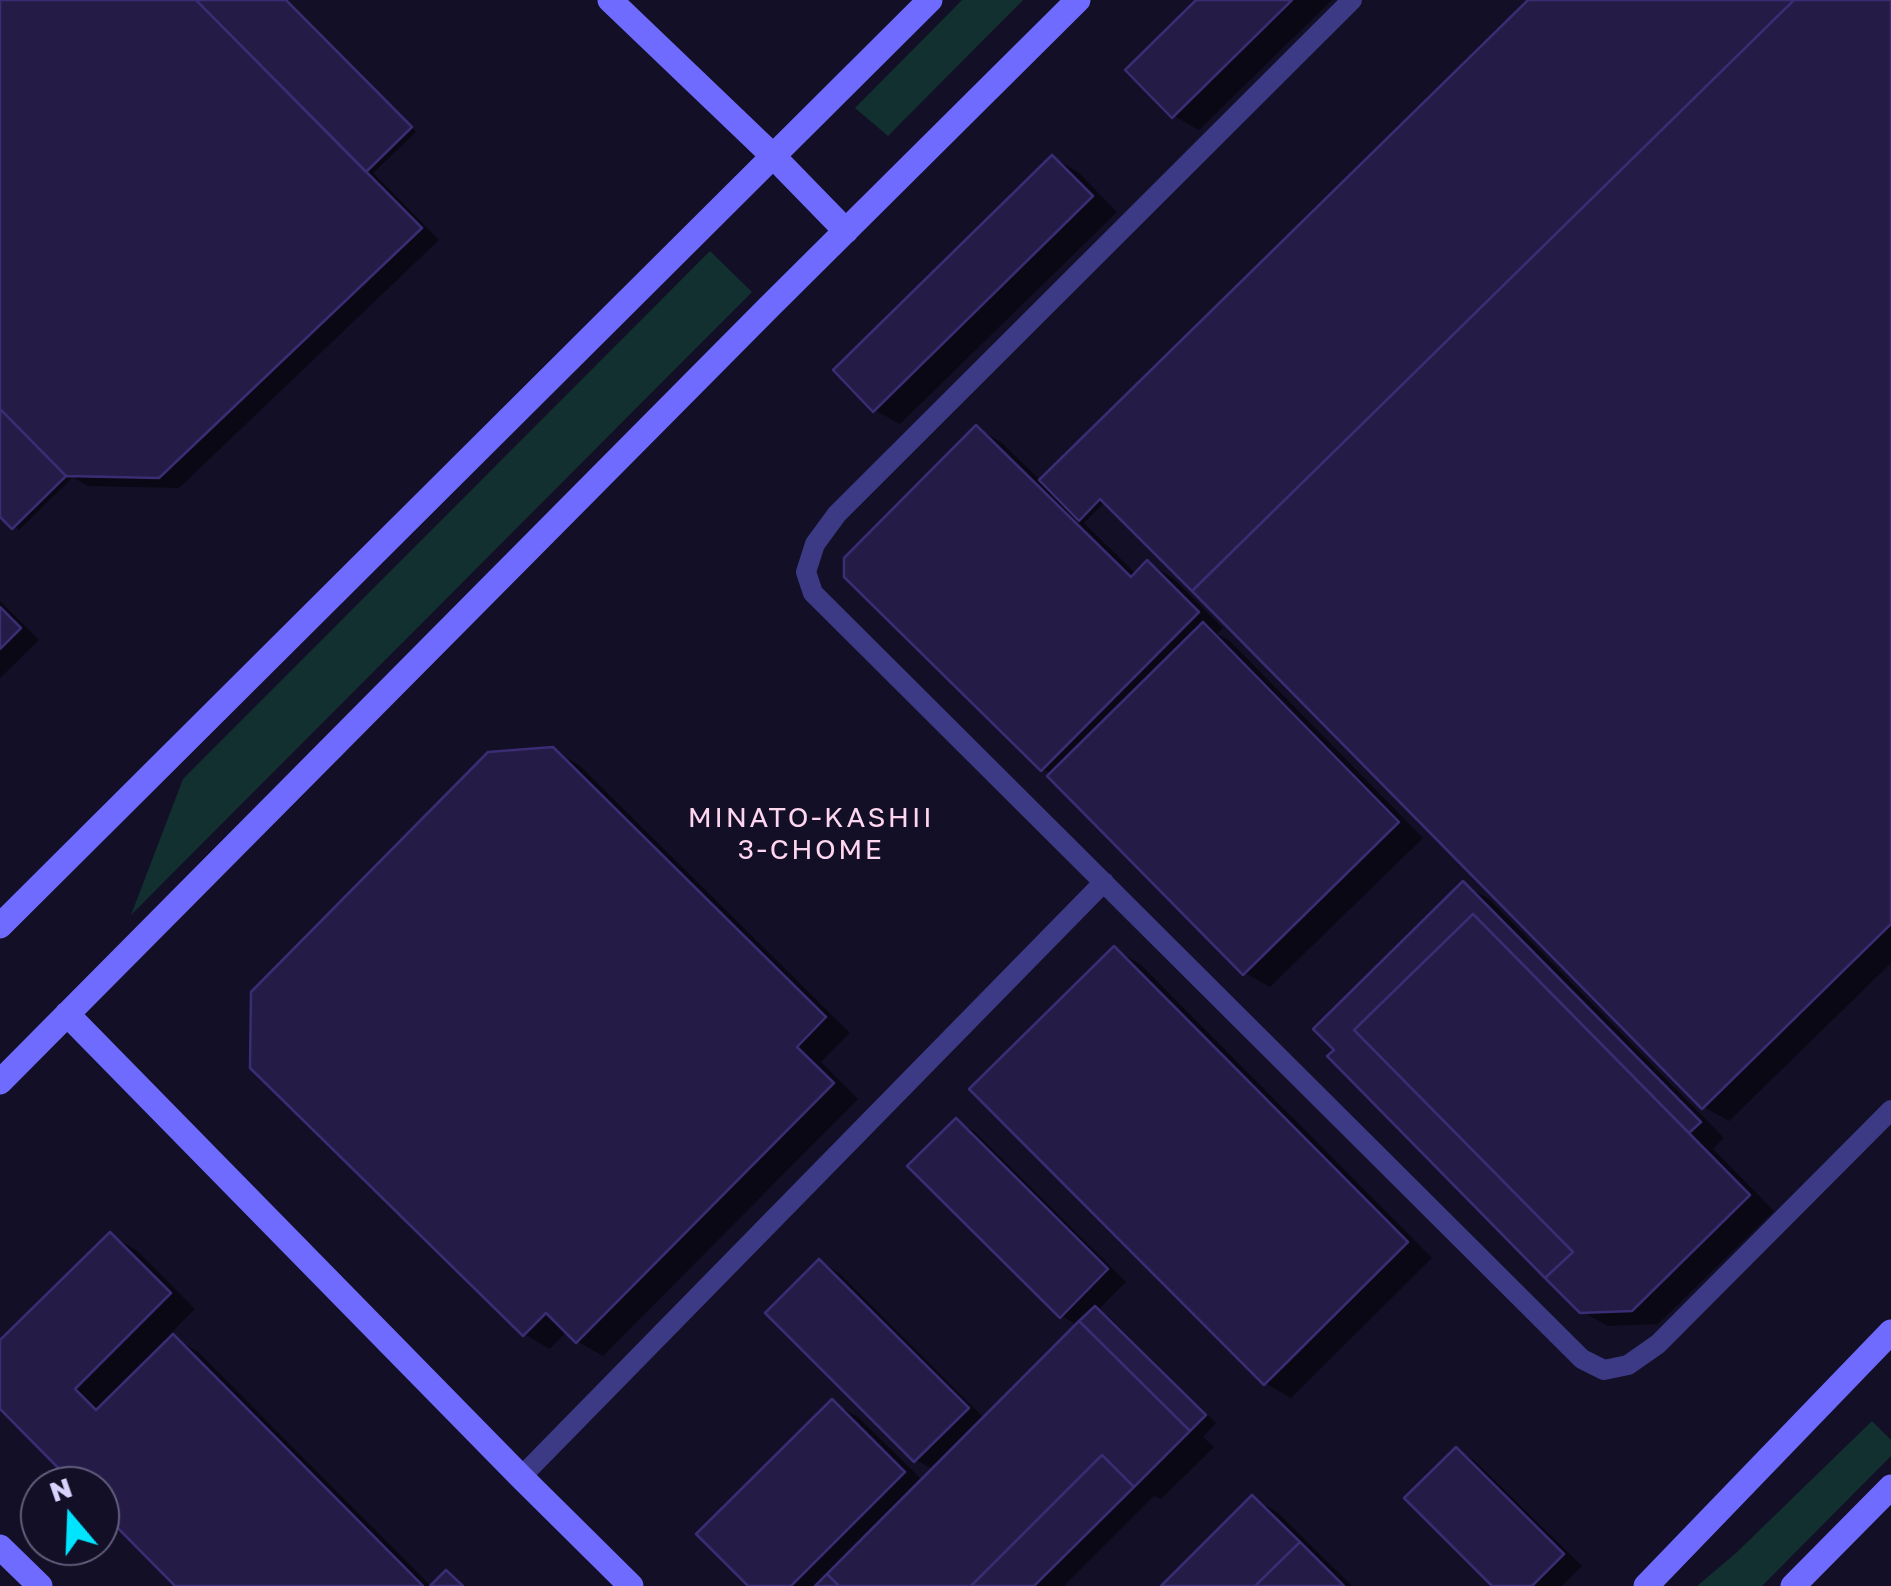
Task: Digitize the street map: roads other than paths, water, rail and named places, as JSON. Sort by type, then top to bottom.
[{"type":"street","points":[[610,0],[846,230]]},
{"type":"street","points":[[0,926],[930,0]]},
{"type":"street","points":[[0,1082],[1078,0]]},
{"type":"street","points":[[67,1014],[631,1586]]},
{"type":"street","points":[[1646,1586],[1891,1332]]},
{"type":"street","points":[[1793,1586],[1891,1487]]},
{"type":"street","points":[[0,1547],[40,1586]]},
{"type":"lane","points":[[1352,0],[837,514],[815,544],[806,572],[813,593],[1582,1360],[1604,1370],[1628,1364],[1658,1344],[1891,1110]]},
{"type":"lane","points":[[520,1477],[1104,882]]},
{"type":"district","name":"MINATO-KASHII 3-CHOME","points":[[811,834]]}]
